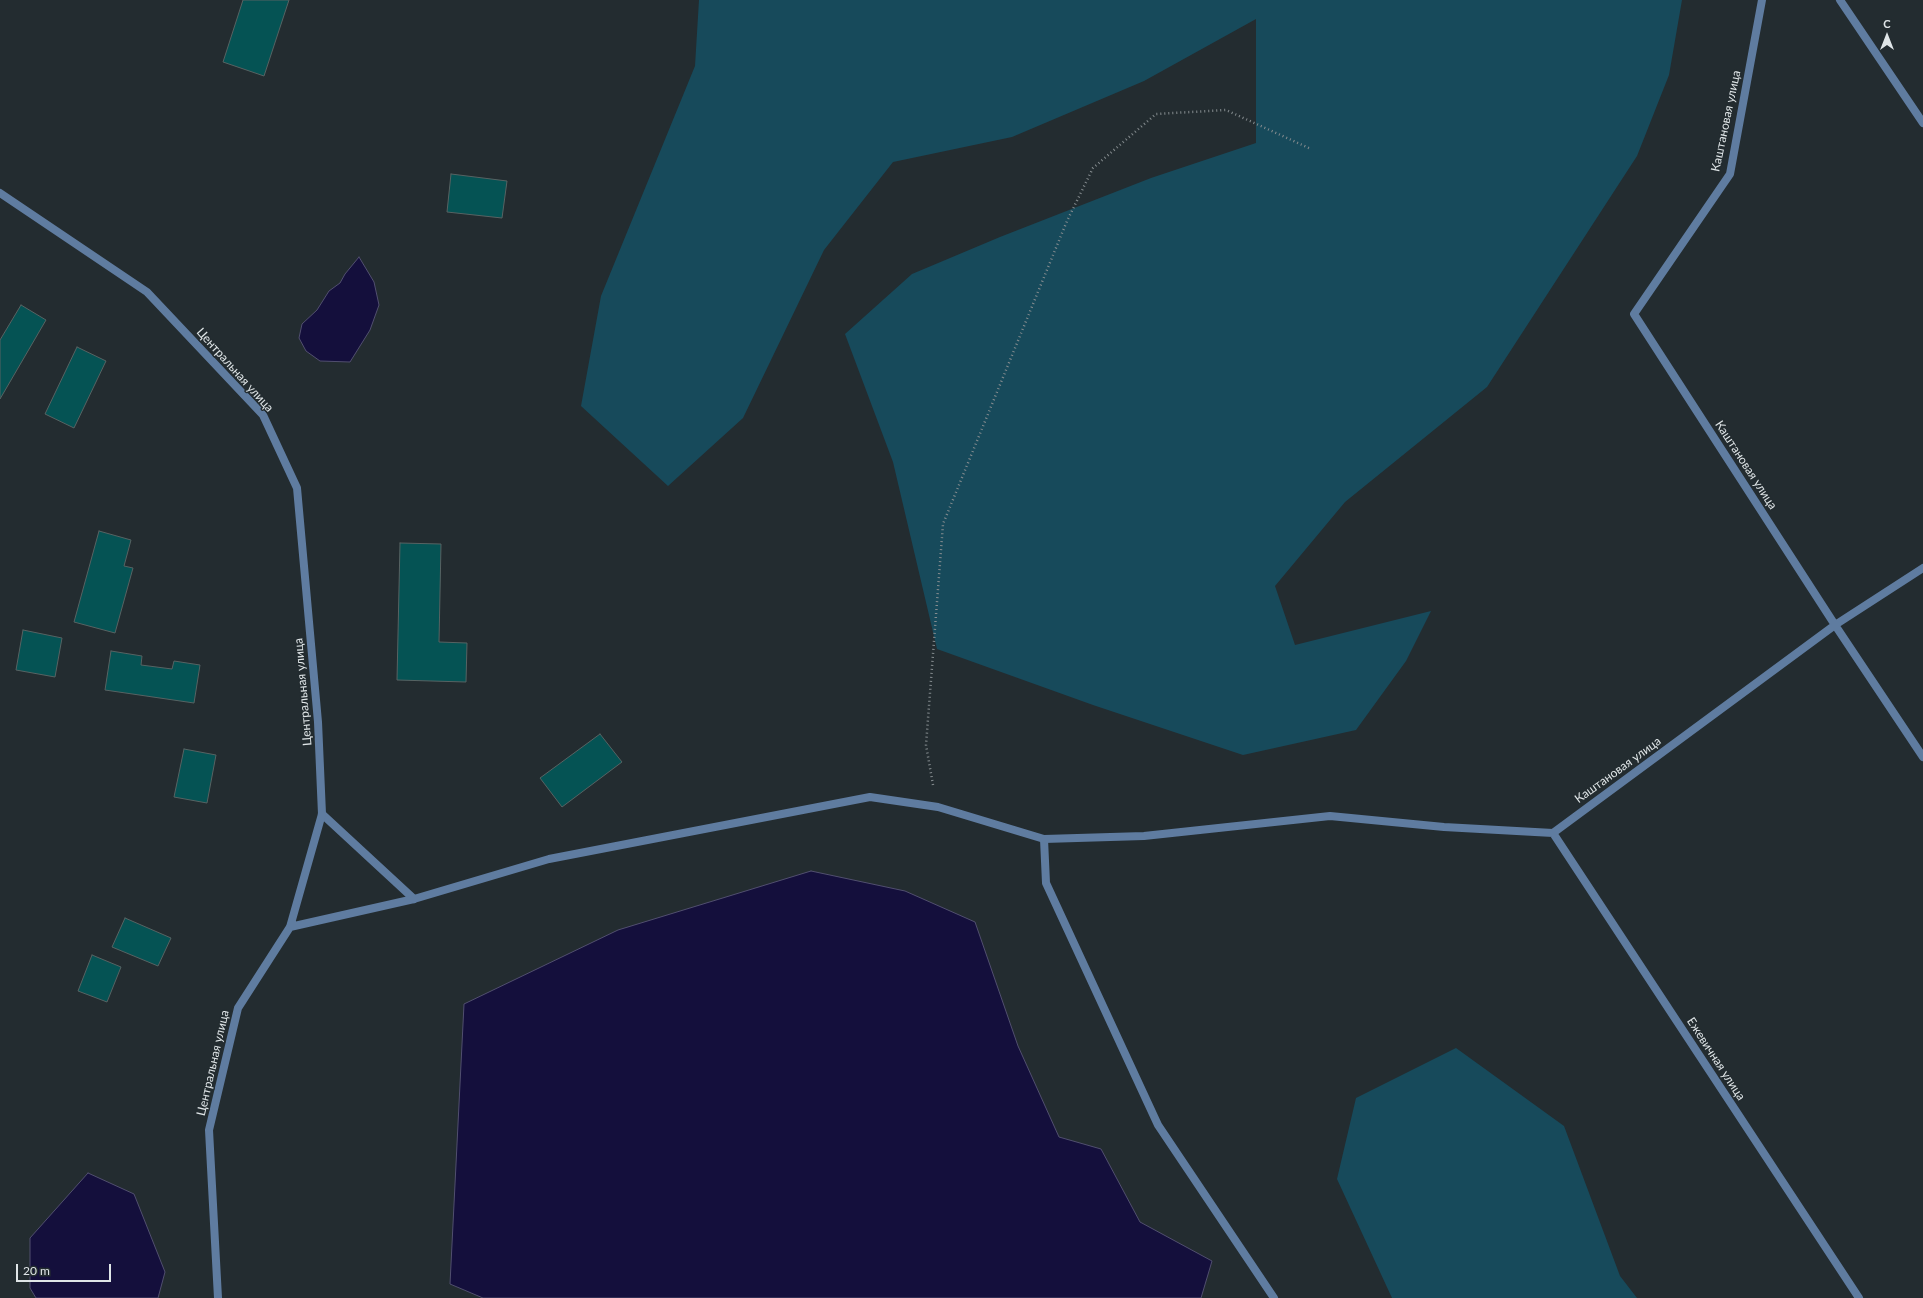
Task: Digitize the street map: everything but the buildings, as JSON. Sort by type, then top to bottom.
[{"type":"street","name":"Каштановая улица","points":[[1553,833],[1835,625],[1634,314],[1730,174],[1762,0]]},
{"type":"street","points":[[1840,0],[1923,123]]},
{"type":"street","name":"Центральная улица","points":[[0,193],[147,292],[263,415],[297,488],[318,722],[322,814],[290,927],[238,1008],[209,1130],[218,1298]]},
{"type":"street","points":[[1923,568],[1835,625],[1923,757]]},
{"type":"street","points":[[290,927],[414,899],[549,859],[870,797],[938,807],[1044,838],[1144,836],[1330,816],[1444,827],[1553,833]]},
{"type":"street","points":[[322,814],[414,899]]},
{"type":"street","name":"Ежевичная улица","points":[[1553,833],[1859,1298]]},
{"type":"street","points":[[1044,838],[1046,883],[1158,1125],[1274,1298]]},
{"type":"path","points":[[938,807],[926,745],[943,524],[1067,221],[1093,168],[1156,114],[1226,110],[1311,149]]},
{"type":"shaded area","points":[[699,0],[1682,0],[1669,75],[1637,156],[1487,387],[1345,502],[1275,586],[1295,645],[1431,611],[1406,661],[1356,730],[1243,755],[1093,705],[937,649],[893,462],[845,334],[912,274],[1000,237],[1151,178],[1256,143],[1256,19],[1144,81],[1012,137],[893,162],[824,250],[743,418],[668,486],[581,406],[601,296],[695,66]]},
{"type":"shaded area","points":[[359,257],[374,282],[379,305],[370,330],[350,362],[320,361],[306,351],[299,338],[302,324],[317,310],[329,291],[340,283],[345,274]]},
{"type":"shaded area","points":[[811,871],[905,891],[975,922],[1018,1046],[1059,1137],[1101,1149],[1140,1222],[1212,1261],[1201,1298],[483,1298],[450,1284],[464,1004],[618,930]]},
{"type":"shaded area","points":[[1456,1048],[1564,1126],[1620,1276],[1637,1298],[1392,1298],[1337,1179],[1356,1098]]},
{"type":"shaded area","points":[[88,1173],[134,1194],[165,1272],[158,1298],[36,1298],[30,1288],[30,1238]]}]
